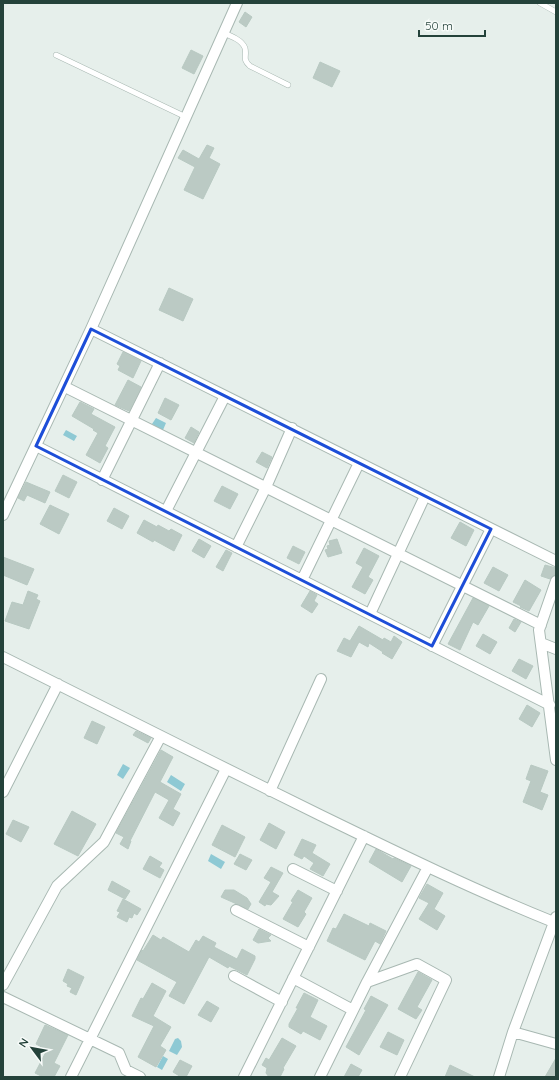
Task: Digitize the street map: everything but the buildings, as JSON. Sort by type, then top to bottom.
[{"type":"street","points":[[3,516],[65,387],[237,3]]},
{"type":"street","points":[[91,329],[556,561]]},
{"type":"street","points":[[102,480],[160,363]]},
{"type":"street","points":[[65,387],[541,625]]},
{"type":"street","points":[[166,511],[225,396]]},
{"type":"street","points":[[236,547],[266,487],[292,428]]},
{"type":"street","points":[[36,446],[550,705]]},
{"type":"street","points":[[302,580],[359,463]]},
{"type":"street","points":[[370,614],[425,496]]},
{"type":"street","points":[[432,646],[491,529]]},
{"type":"street","points":[[556,581],[539,630],[556,760]]},
{"type":"street","points":[[541,643],[556,649]]},
{"type":"street","points":[[3,657],[270,791],[450,878],[555,920],[513,1032],[499,1077]]},
{"type":"street","points":[[270,791],[321,680]]},
{"type":"street","points":[[3,792],[58,684]]},
{"type":"street","points":[[3,985],[57,886],[104,842],[161,736]]},
{"type":"street","points":[[71,1077],[226,769]]},
{"type":"street","points":[[244,1077],[364,836]]},
{"type":"street","points":[[320,1077],[367,982],[428,867]]},
{"type":"street","points":[[293,869],[337,891]]},
{"type":"street","points":[[236,910],[309,947]]},
{"type":"street","points":[[367,982],[417,964],[446,980],[400,1077]]},
{"type":"street","points":[[234,976],[282,1002]]},
{"type":"street","points":[[293,978],[353,1010]]},
{"type":"street","points":[[3,997],[119,1053],[126,1070],[140,1077]]},
{"type":"street","points":[[513,1032],[556,1044]]},
{"type":"lane","points":[[540,3],[556,12]]},
{"type":"lane","points":[[223,33],[237,39],[242,44],[245,49],[244,56],[246,63],[288,85]]},
{"type":"lane","points":[[56,55],[186,117]]},
{"type":"highlighted area","points":[[91,329],[491,529],[432,646],[36,446]]},
{"type":"water","points":[[156,418],[166,423],[163,430],[152,424]]},
{"type":"water","points":[[66,430],[77,436],[74,441],[63,435]]},
{"type":"water","points":[[123,764],[130,768],[123,779],[117,775]]},
{"type":"water","points":[[171,775],[185,784],[181,791],[167,782]]},
{"type":"water","points":[[211,854],[225,862],[221,869],[208,861]]},
{"type":"water","points":[[178,1038],[181,1041],[182,1047],[177,1055],[169,1051],[175,1039]]},
{"type":"water","points":[[163,1056],[168,1059],[162,1070],[157,1067]]}]
